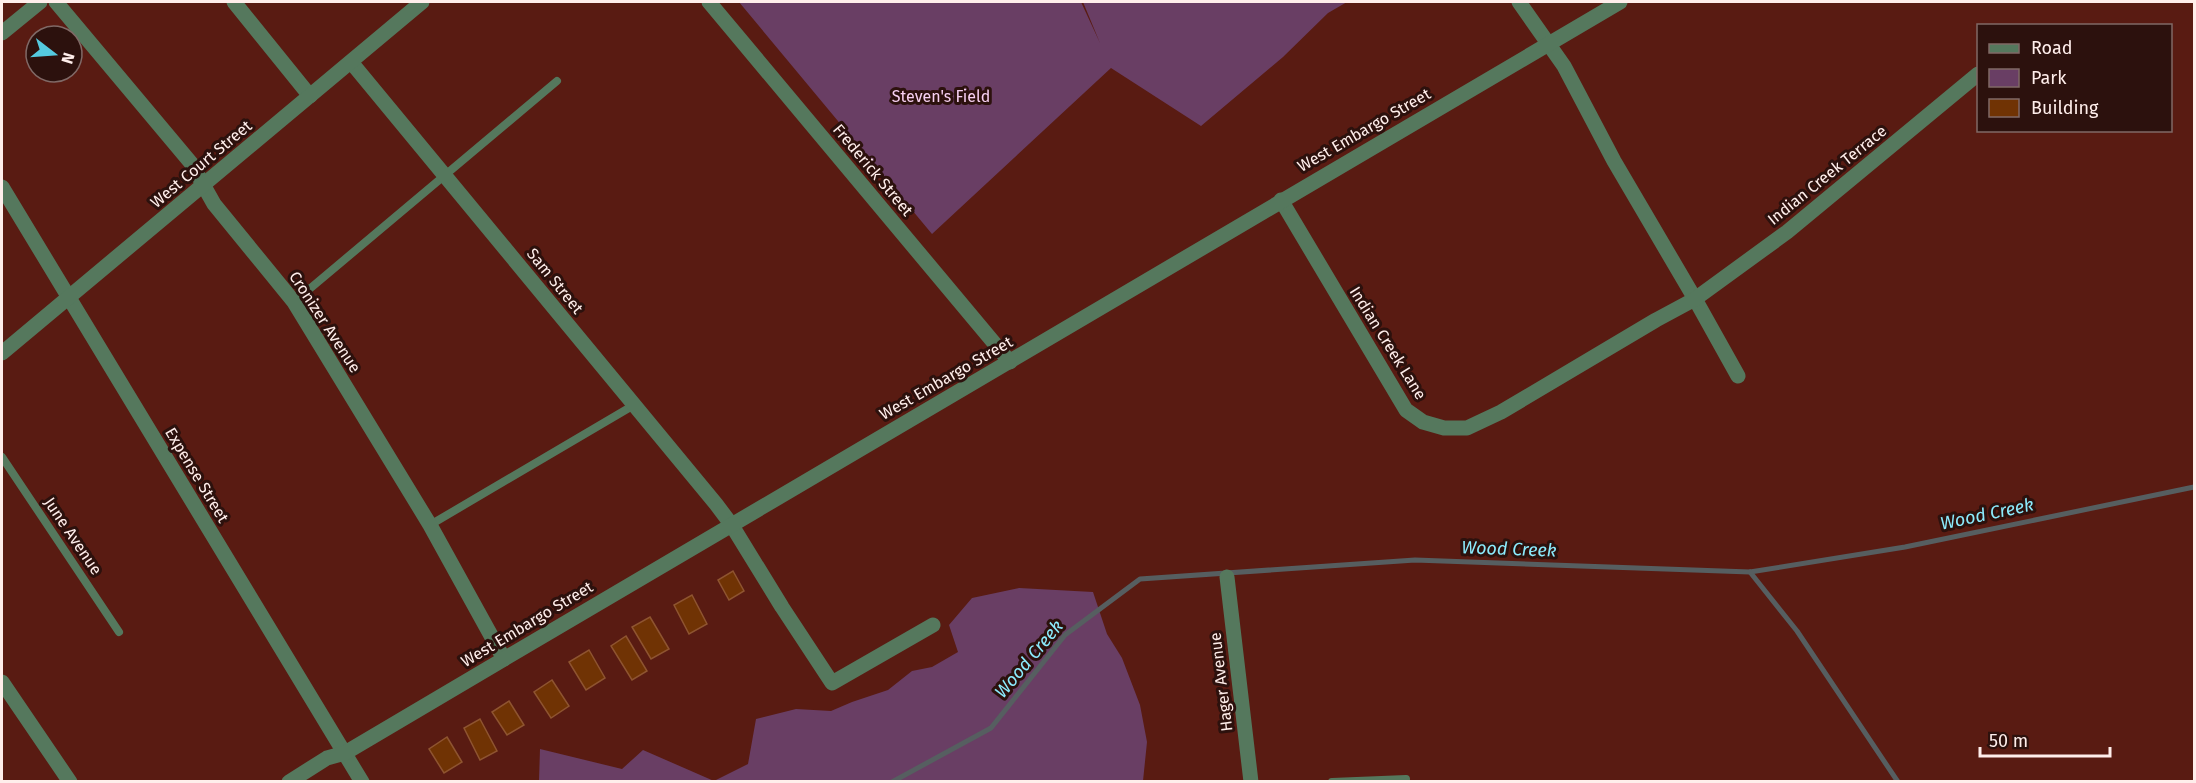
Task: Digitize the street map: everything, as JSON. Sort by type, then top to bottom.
[{"type":"street","points":[[2,33],[40,2]]},
{"type":"street","name":"Cronizer Avenue","points":[[56,2],[191,162],[214,204],[294,302],[430,525],[504,659]]},
{"type":"street","points":[[234,2],[310,96]]},
{"type":"street","name":"West Court Street","points":[[2,353],[422,2]]},
{"type":"street","name":"Frederick Street","points":[[709,2],[1010,362]]},
{"type":"street","points":[[1519,2],[1564,66],[1614,161],[1738,376]]},
{"type":"street","name":"West Embargo Street","points":[[289,782],[327,758],[345,753],[1620,2]]},
{"type":"street","name":"Sam Street","points":[[351,62],[731,524],[832,683],[933,625]]},
{"type":"street","name":"Indian Creek Terrace","points":[[1695,299],[1787,232],[1977,75]]},
{"type":"street","name":"Expense Street","points":[[2,187],[362,782]]},
{"type":"street","name":"Indian Creek Lane","points":[[1281,200],[1406,410],[1423,422],[1444,428],[1467,428],[1501,412],[1695,299]]},
{"type":"street","name":"Hager Avenue","points":[[1227,578],[1251,782]]},
{"type":"street","points":[[2,682],[70,782]]},
{"type":"lane","points":[[294,302],[557,81]]},
{"type":"lane","points":[[430,525],[634,405]]},
{"type":"lane","name":"June Avenue","points":[[2,457],[119,632]]},
{"type":"lane","points":[[1332,782],[1406,778]]},
{"type":"green space","name":"Steven's Field","points":[[739,2],[1081,2],[1100,43],[1083,2],[1347,2],[1328,13],[1283,57],[1201,126],[1111,68],[932,234]]},
{"type":"green space","points":[[1019,588],[1093,592],[1107,634],[1122,658],[1140,705],[1147,742],[1143,781],[714,781],[748,764],[756,719],[796,709],[831,711],[888,690],[912,671],[932,667],[958,652],[949,625],[972,598]]},
{"type":"green space","points":[[540,749],[622,769],[643,750],[714,781],[539,781]]},
{"type":"building","points":[[733,571],[744,591],[729,600],[718,580]]},
{"type":"building","points":[[692,595],[707,624],[689,634],[674,605]]},
{"type":"building","points":[[650,617],[669,649],[651,659],[632,627]]},
{"type":"building","points":[[626,636],[647,671],[632,680],[611,646]]},
{"type":"building","points":[[589,650],[605,678],[586,690],[569,662]]},
{"type":"building","points":[[552,680],[569,706],[551,718],[534,692]]},
{"type":"building","points":[[509,701],[524,725],[507,735],[492,712]]},
{"type":"building","points":[[480,719],[497,751],[480,760],[464,728]]},
{"type":"building","points":[[447,737],[462,762],[444,773],[429,749]]},
{"type":"waterway","name":"Wood Creek","points":[[892,782],[991,728],[1065,635],[1140,579],[1415,560],[1750,572],[1905,547],[2194,487]]},
{"type":"waterway","points":[[1750,572],[1797,631],[1898,782]]}]
